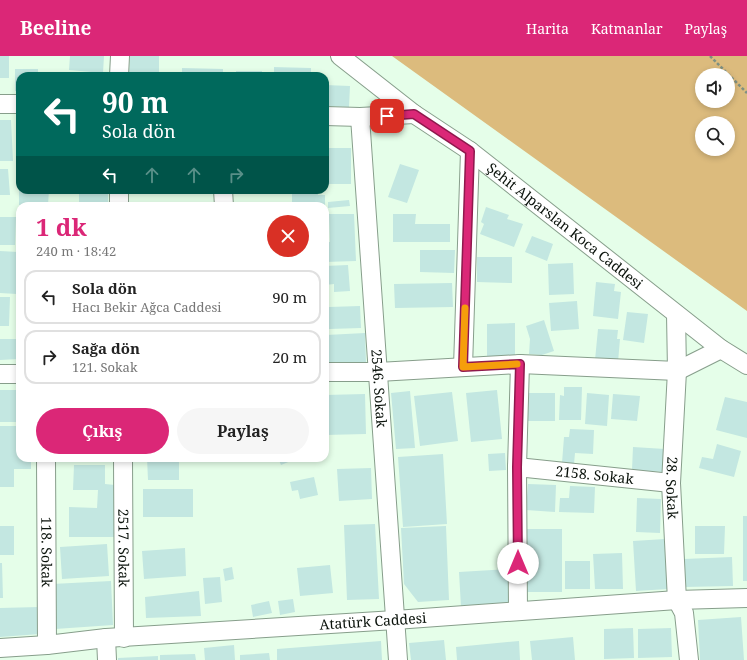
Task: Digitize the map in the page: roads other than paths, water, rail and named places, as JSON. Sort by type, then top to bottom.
[{"type":"street","points":[[119,72],[120,56]]},
{"type":"street","name":"Şehit Alparslan Koca Caddesi","points":[[340,56],[414,114],[470,151],[721,349],[747,365]]},
{"type":"street","points":[[0,104],[16,104]]},
{"type":"street","points":[[329,116],[360,117],[414,114]]},
{"type":"street","name":"2546. Sokak","points":[[360,117],[398,660]]},
{"type":"street","points":[[463,367],[470,151]]},
{"type":"street","name":"28. Sokak","points":[[676,314],[677,371],[671,483],[677,600],[684,613],[689,660]]},
{"type":"street","points":[[329,372],[378,372],[520,364],[677,371],[721,349]]},
{"type":"street","points":[[518,611],[517,467],[520,364]]},
{"type":"street","points":[[0,374],[16,374]]},
{"type":"street","name":"118. Sokak","points":[[46,462],[47,645]]},
{"type":"street","name":"2517. Sokak","points":[[123,462],[124,638]]},
{"type":"street","name":"2158. Sokak","points":[[517,467],[671,483]]},
{"type":"street","name":"Atatürk Caddesi","points":[[0,648],[47,645],[106,638],[395,620],[677,600],[747,598]]},
{"type":"street","points":[[106,638],[107,660]]}]
